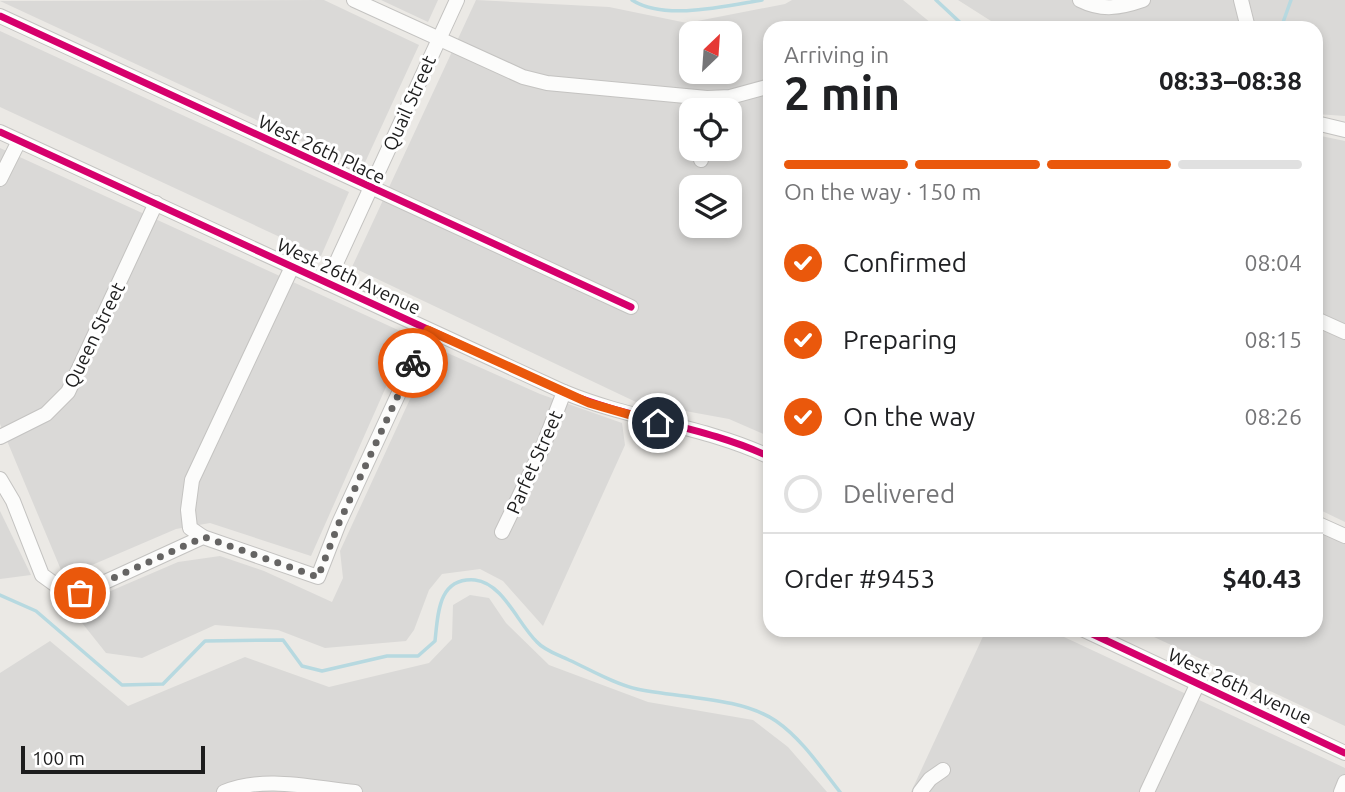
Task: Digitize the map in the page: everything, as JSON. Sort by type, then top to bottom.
[{"type":"street","points":[[354,0],[499,67],[547,83],[679,100]]},
{"type":"street","name":"Quail Street","points":[[327,283],[457,0]]},
{"type":"street","points":[[1080,0],[1095,8],[1122,7],[1143,0]]},
{"type":"street","points":[[1241,0],[1246,21]]},
{"type":"street","name":"West 26th Place","points":[[0,16],[631,307]]},
{"type":"street","points":[[727,98],[763,88]]},
{"type":"street","points":[[1323,125],[1345,130]]},
{"type":"street","name":"West 26th Avenue","points":[[0,132],[564,392],[613,411],[725,440],[763,454]]},
{"type":"street","points":[[0,179],[19,141]]},
{"type":"street","name":"Queen Street","points":[[0,437],[46,414],[68,392],[156,204]]},
{"type":"street","points":[[292,267],[192,480],[188,510],[190,528],[204,537],[318,577],[339,523],[428,330]]},
{"type":"street","points":[[1323,322],[1345,332]]},
{"type":"street","name":"Parfet Street","points":[[502,532],[564,392]]},
{"type":"street","points":[[0,479],[13,501],[42,575],[67,593],[80,593],[204,537]]},
{"type":"street","points":[[1323,526],[1345,536]]},
{"type":"street","name":"West 26th Avenue","points":[[1099,637],[1345,752]]},
{"type":"street","points":[[1147,792],[1198,683]]},
{"type":"street","points":[[920,792],[930,779],[943,771]]},
{"type":"street","points":[[1340,792],[1345,782]]},
{"type":"street","points":[[224,792],[242,785],[262,783],[355,792]]},
{"type":"shaded area","points":[[324,0],[419,45],[362,169],[0,1]]},
{"type":"shaded area","points":[[381,0],[438,0],[428,22]]},
{"type":"shaded area","points":[[476,0],[609,7],[679,21],[679,84],[742,84],[742,21],[697,21],[785,4],[792,0],[903,0],[928,21],[763,21],[763,434],[729,419],[636,402],[352,267]]},
{"type":"shaded area","points":[[958,0],[1345,0],[1345,116],[1323,114],[1323,21],[991,21]]},
{"type":"shaded area","points":[[0,31],[349,192],[321,256],[0,107]]},
{"type":"shaded area","points":[[1323,136],[1345,141],[1345,522],[1323,511]]},
{"type":"shaded area","points":[[0,148],[409,335],[311,556],[210,523],[176,529],[64,577],[0,424]]},
{"type":"shaded area","points":[[434,347],[540,394],[622,423],[625,445],[543,626],[503,581],[480,569],[442,574],[429,590],[414,630],[406,641],[325,648],[278,630],[215,625],[142,658],[106,653],[67,604],[85,602],[178,562],[220,556],[264,571],[332,602],[343,578],[340,551]]},
{"type":"shaded area","points":[[0,511],[31,575],[0,579]]},
{"type":"shaded area","points":[[1323,531],[1345,541],[1345,726],[1154,637],[1323,637]]},
{"type":"shaded area","points":[[470,595],[489,598],[506,623],[549,665],[648,702],[753,720],[788,747],[827,792],[0,792],[0,673],[50,641],[128,706],[245,657],[329,687],[429,663],[452,639],[453,605]]},
{"type":"shaded area","points":[[983,637],[1064,637],[1345,768],[1345,792],[911,792]]},
{"type":"waterway","points":[[632,0],[661,10],[678,11],[762,0]]},
{"type":"waterway","points":[[936,0],[958,21]]},
{"type":"waterway","points":[[1284,21],[1291,0]]},
{"type":"waterway","points":[[0,595],[36,611],[122,685],[163,684],[205,641],[283,640],[302,666],[322,671],[387,656],[418,656],[435,641],[439,609],[447,591],[454,584],[475,580],[494,588],[540,645],[620,684],[745,707],[776,721],[803,745],[840,792]]},
{"type":"cycle path","points":[[0,16],[631,307]]},
{"type":"cycle path","points":[[0,132],[564,392],[615,410],[720,438],[763,454]]},
{"type":"cycle path","points":[[1099,637],[1345,753]]},
{"type":"way so far","points":[[80,593],[204,537],[318,577],[339,523],[413,363]]},
{"type":"route","points":[[413,363],[428,330],[589,403],[658,423]]}]
